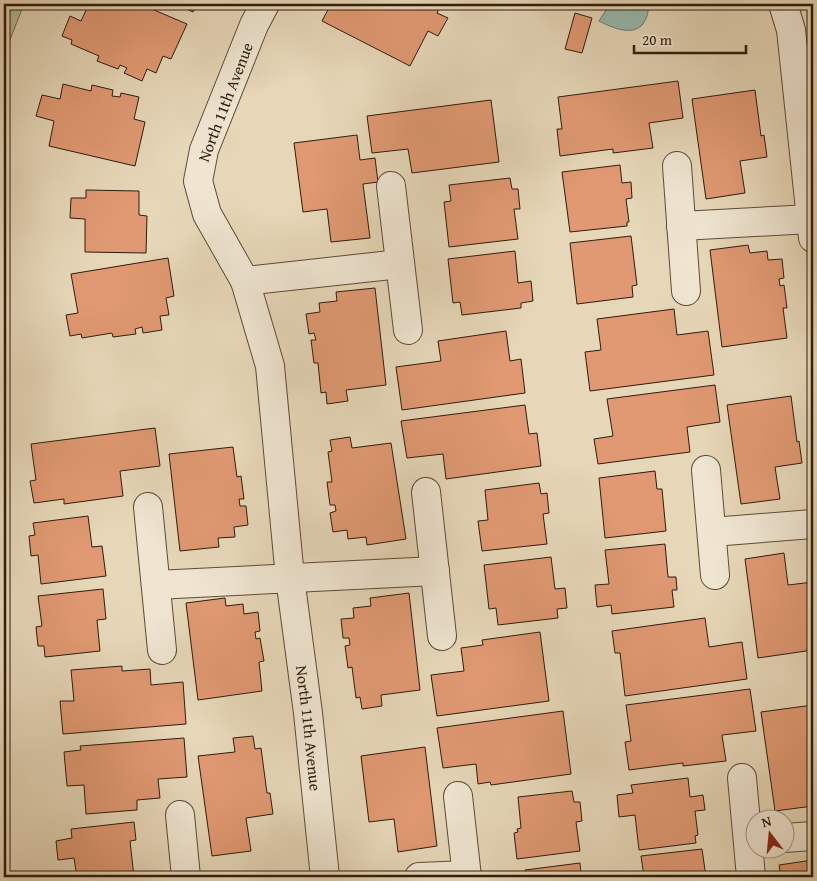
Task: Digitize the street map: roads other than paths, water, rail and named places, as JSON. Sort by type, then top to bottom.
[{"type":"street","name":"North 11th Avenue","points":[[265,4],[254,25],[204,150],[198,181],[207,214],[245,282],[270,366],[290,578],[308,713],[325,877]]},
{"type":"street","points":[[681,226],[812,228],[791,30],[783,4]]},
{"type":"street","points":[[677,166],[686,291]]},
{"type":"street","points":[[391,186],[408,330]]},
{"type":"street","points":[[245,282],[400,264]]},
{"type":"street","points":[[706,470],[715,575]]},
{"type":"street","points":[[426,492],[442,636]]},
{"type":"street","points":[[148,507],[162,650]]},
{"type":"street","points":[[712,532],[813,524]]},
{"type":"street","points":[[156,585],[435,571]]},
{"type":"street","points":[[742,778],[746,808]]},
{"type":"street","points":[[419,877],[467,876],[458,796]]},
{"type":"street","points":[[180,815],[186,877]]},
{"type":"street","points":[[794,837],[813,836]]},
{"type":"street","points":[[751,858],[751,877]]},
{"type":"water","points":[[610,4],[649,4],[644,23],[638,28],[624,30],[599,21]]}]
